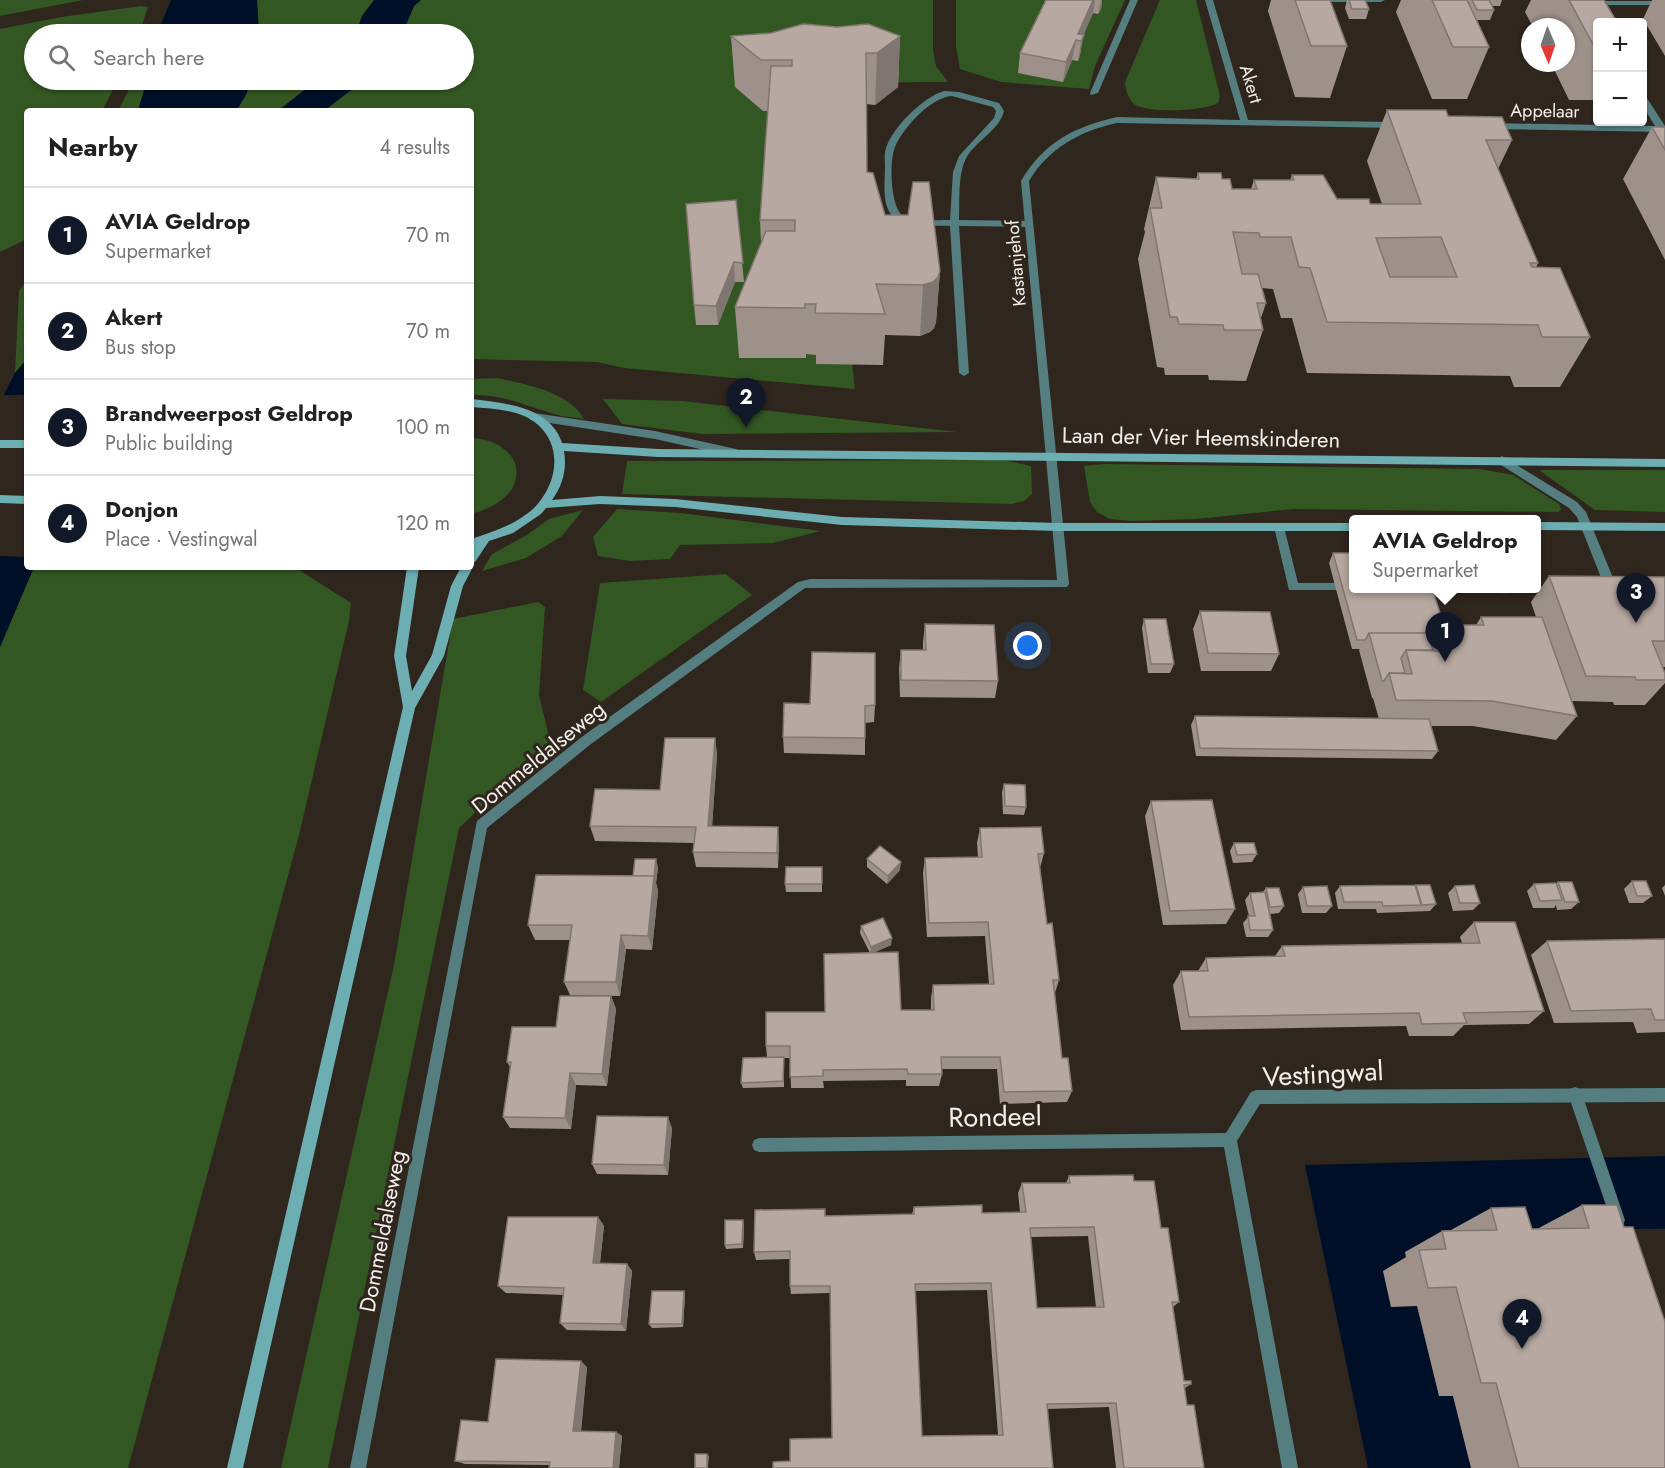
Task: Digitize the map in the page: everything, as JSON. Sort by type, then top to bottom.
[{"type":"main road","points":[[474,403],[510,407],[534,417],[550,431],[560,447],[562,461],[561,475],[546,504],[522,525],[484,541],[474,543]]},
{"type":"main road","points":[[0,444],[24,444]]},
{"type":"main road","name":"Laan der Vier Heemskinderen","points":[[560,447],[658,453],[1052,455],[1665,463]]},
{"type":"main road","points":[[0,499],[24,500]]},
{"type":"main road","points":[[546,504],[600,500],[675,503],[842,521],[1058,527],[1349,526]]},
{"type":"main road","points":[[1541,526],[1665,527]]},
{"type":"main road","points":[[474,555],[484,541]]},
{"type":"main road","points":[[409,707],[400,656],[413,570]]},
{"type":"main road","points":[[235,1468],[409,707],[438,656],[457,586],[465,570]]},
{"type":"street","points":[[1094,93],[1134,0]]},
{"type":"street","name":"Akert","points":[[1117,120],[1245,123],[1209,0]]},
{"type":"street","points":[[1305,0],[1381,0]]},
{"type":"street","points":[[1587,1],[1665,3]]},
{"type":"street","points":[[1587,1],[1594,13]]},
{"type":"street","points":[[964,373],[955,222],[955,189],[962,158],[998,119],[1000,111],[996,105],[947,94],[938,95],[915,114],[890,148],[888,194],[893,211],[899,219],[906,222],[955,222],[1029,224]]},
{"type":"street","points":[[1647,105],[1663,129]]},
{"type":"street","name":"Kastanjehof","points":[[1058,527],[1026,181],[1032,167],[1042,155],[1082,129],[1117,120]]},
{"type":"street","points":[[1245,123],[1403,125]]},
{"type":"street","name":"Appelaar","points":[[1481,126],[1663,129]]},
{"type":"street","name":"Laan der Vier Heemskinderen","points":[[534,417],[655,435],[738,453]]},
{"type":"street","points":[[1502,460],[1573,505],[1582,515],[1615,597]]},
{"type":"street","name":"Dommeldalseweg","points":[[358,1468],[481,825],[587,740],[802,585],[810,583],[1063,584],[1058,527]]},
{"type":"street","points":[[1279,527],[1293,587],[1349,587]]},
{"type":"street","points":[[1575,1094],[1624,1238]]},
{"type":"street","name":"Vestingwal","points":[[1230,1140],[1256,1097],[1665,1095]]},
{"type":"street","points":[[1230,1140],[1290,1468]]},
{"type":"street","name":"Rondeel","points":[[759,1145],[1230,1140]]},
{"type":"green space","points":[[0,0],[83,0],[0,16]]},
{"type":"green space","points":[[257,0],[374,0],[362,16],[359,24],[258,24]]},
{"type":"green space","points":[[421,0],[933,0],[933,50],[936,66],[948,82],[787,83],[767,121],[768,269],[850,343],[855,389],[624,368],[597,362],[474,359],[474,108],[328,108],[351,90],[474,90],[474,24],[406,24],[414,6]]},
{"type":"green space","points":[[956,0],[1125,0],[1095,66],[1089,89],[1001,82],[960,69],[956,47]]},
{"type":"green space","points":[[1160,0],[1196,0],[1220,96],[1218,103],[1201,108],[1163,110],[1141,107],[1130,100],[1125,82]]},
{"type":"green space","points":[[148,7],[142,24],[25,24],[61,17]]},
{"type":"green space","points":[[24,24],[24,90],[113,90],[104,108],[24,108],[24,240],[0,252],[0,29]]},
{"type":"green space","points":[[129,90],[144,90],[139,108],[120,108]]},
{"type":"green space","points":[[248,90],[304,90],[282,108],[238,108]]},
{"type":"green space","points":[[24,284],[24,362],[15,373],[19,291]]},
{"type":"green space","points":[[498,378],[546,391],[568,402],[584,419],[555,414],[503,398],[474,395],[474,379]]},
{"type":"green space","points":[[603,399],[682,401],[957,432],[702,434],[622,424]]},
{"type":"green space","points":[[474,438],[499,446],[513,459],[516,467],[516,477],[510,492],[489,508],[474,513]]},
{"type":"green space","points":[[1004,460],[1031,466],[1032,494],[1024,501],[1012,504],[622,494],[627,461]]},
{"type":"green space","points":[[1104,464],[1480,469],[1513,475],[1559,504],[1561,510],[1558,512],[1293,509],[1196,519],[1132,521],[1110,519],[1097,512],[1090,502],[1084,466]]},
{"type":"green space","points":[[1539,470],[1665,470],[1665,512],[1595,510]]},
{"type":"green space","points":[[617,509],[681,513],[821,531],[773,543],[680,545],[670,559],[630,561],[598,556],[593,537]]},
{"type":"green space","points":[[583,510],[562,536],[526,558],[482,571],[492,554],[527,535],[549,519]]},
{"type":"green space","points":[[33,570],[299,570],[351,603],[349,621],[299,835],[128,1468],[0,1468],[0,647]]},
{"type":"green space","points":[[726,574],[752,595],[601,702],[583,690],[600,583]]},
{"type":"green space","points":[[538,602],[545,607],[539,695],[551,745],[539,752],[459,828],[328,1468],[281,1468],[394,965],[453,619]]},
{"type":"water","points":[[171,0],[257,0],[258,24],[161,24]]},
{"type":"water","points":[[374,0],[421,0],[414,6],[406,24],[359,24],[362,16]]},
{"type":"water","points":[[144,90],[248,90],[238,108],[139,108]]},
{"type":"water","points":[[304,90],[351,90],[328,108],[282,108]]},
{"type":"water","points":[[24,362],[24,570],[33,570],[0,647],[0,402],[15,373]]},
{"type":"water","points":[[1665,1156],[1665,1229],[1537,1229],[1543,1250],[1408,1270],[1383,1271],[1391,1306],[1417,1306],[1439,1396],[1453,1396],[1471,1468],[1368,1468],[1305,1165]]},
{"type":"pier","points":[[0,395],[24,395],[24,557],[0,556]]},
{"type":"building","points":[[1046,0],[1093,0],[1078,34],[1084,35],[1081,41],[1076,40],[1066,62],[1020,53]]},
{"type":"building","points":[[1295,0],[1330,0],[1347,46],[1311,46]]},
{"type":"building","points":[[1349,0],[1365,0],[1369,9],[1352,9]]},
{"type":"building","points":[[1432,0],[1467,0],[1489,47],[1453,47]]},
{"type":"building","points":[[1472,0],[1489,0],[1494,10],[1477,10]]},
{"type":"building","points":[[1569,0],[1604,0],[1615,18],[1593,18],[1593,44]]},
{"type":"building","points":[[803,24],[837,27],[868,24],[900,36],[877,53],[866,53],[867,172],[873,173],[885,215],[908,215],[913,182],[929,182],[940,271],[933,282],[923,285],[876,284],[885,314],[815,313],[816,304],[805,304],[805,308],[735,307],[766,231],[795,231],[795,220],[760,220],[771,66],[792,66],[792,60],[761,60],[731,36],[771,33]]},
{"type":"building","points":[[1387,110],[1446,110],[1448,116],[1502,117],[1512,140],[1486,140],[1538,263],[1530,263],[1532,267],[1560,268],[1590,337],[1542,337],[1538,325],[1327,322],[1310,268],[1299,267],[1291,237],[1260,237],[1259,233],[1233,232],[1242,274],[1258,274],[1266,303],[1257,303],[1263,330],[1224,330],[1223,325],[1179,324],[1177,317],[1170,317],[1150,208],[1162,208],[1156,177],[1199,179],[1198,173],[1221,173],[1222,179],[1230,179],[1232,189],[1257,189],[1254,180],[1294,180],[1292,175],[1323,175],[1337,199],[1369,199],[1370,204],[1421,204]],"holes":[[[1441,237],[1457,277],[1390,277],[1376,238]]]},
{"type":"building","points":[[1652,127],[1665,127],[1665,150]]},
{"type":"building","points":[[736,200],[743,263],[734,262],[716,306],[694,305],[686,204]]},
{"type":"building","points":[[1333,553],[1349,553],[1349,593],[1434,593],[1444,625],[1433,625],[1428,633],[1369,633],[1365,640],[1357,640]]},
{"type":"building","points":[[1549,576],[1665,577],[1665,641],[1652,641],[1665,673],[1665,680],[1586,676]]},
{"type":"building","points":[[1200,611],[1270,612],[1279,654],[1208,653]]},
{"type":"building","points":[[1481,617],[1542,617],[1577,716],[1492,701],[1396,700],[1389,673],[1412,674],[1406,650],[1440,651],[1433,625],[1484,625]]},
{"type":"building","points":[[1144,619],[1166,619],[1174,664],[1151,664]]},
{"type":"building","points":[[925,624],[994,625],[998,681],[901,680],[901,650],[926,650]]},
{"type":"building","points":[[1369,633],[1428,633],[1433,650],[1406,650],[1401,658],[1405,673],[1389,673],[1382,681]]},
{"type":"building","points":[[812,652],[875,653],[875,705],[865,706],[865,738],[783,737],[784,703],[810,704]]},
{"type":"building","points":[[1195,716],[1429,719],[1438,751],[1200,748]]},
{"type":"building","points":[[665,738],[715,738],[708,826],[778,827],[777,853],[693,852],[696,827],[590,826],[595,789],[660,790]]},
{"type":"building","points":[[1004,784],[1025,785],[1026,807],[1005,806]]},
{"type":"building","points":[[1212,800],[1235,909],[1170,911],[1151,801]]},
{"type":"building","points":[[1041,827],[1044,853],[1038,854],[1047,924],[1052,923],[1059,980],[1053,980],[1062,1058],[1068,1058],[1072,1091],[1004,1092],[1000,1057],[941,1057],[942,1074],[908,1074],[907,1069],[823,1070],[823,1076],[790,1077],[790,1046],[766,1046],[766,1012],[825,1012],[824,954],[898,952],[901,1010],[934,1010],[933,985],[994,984],[988,922],[929,923],[925,858],[982,857],[980,828]]},
{"type":"building","points":[[1234,843],[1254,843],[1257,854],[1237,855]]},
{"type":"building","points":[[880,846],[901,862],[888,876],[867,859]]},
{"type":"building","points":[[635,859],[656,859],[654,876],[633,876]]},
{"type":"building","points":[[786,867],[822,867],[822,884],[785,884]]},
{"type":"building","points":[[536,875],[654,876],[648,936],[621,935],[616,982],[564,982],[572,925],[528,925]]},
{"type":"building","points":[[1632,881],[1646,881],[1652,896],[1637,896]]},
{"type":"building","points":[[1558,882],[1572,882],[1579,902],[1565,902]]},
{"type":"building","points":[[1556,883],[1562,900],[1540,901],[1534,884]]},
{"type":"building","points":[[1415,885],[1421,905],[1383,906],[1382,902],[1344,902],[1340,886]]},
{"type":"building","points":[[1416,885],[1430,885],[1436,904],[1422,905]]},
{"type":"building","points":[[1474,885],[1480,903],[1460,903],[1455,886]]},
{"type":"building","points":[[1327,886],[1332,906],[1307,906],[1303,887]]},
{"type":"building","points":[[1266,888],[1279,888],[1284,906],[1270,907]]},
{"type":"building","points":[[1265,892],[1273,930],[1250,930],[1248,916],[1255,916],[1250,893]]},
{"type":"building","points":[[883,918],[892,938],[871,947],[861,926]]},
{"type":"building","points":[[1474,922],[1515,922],[1544,1011],[1463,1013],[1467,1023],[1422,1024],[1419,1013],[1189,1017],[1181,971],[1208,971],[1206,958],[1285,956],[1282,946],[1480,943]]},
{"type":"building","points":[[1665,939],[1665,1020],[1655,1020],[1651,1009],[1571,1011],[1547,941]]},
{"type":"building","points":[[560,996],[611,996],[602,1074],[570,1073],[565,1118],[503,1117],[511,1062],[507,1062],[512,1027],[556,1027]]},
{"type":"building","points":[[784,1057],[783,1081],[741,1083],[743,1058]]},
{"type":"building","points":[[597,1116],[668,1117],[664,1165],[592,1164]]},
{"type":"building","points":[[1133,1175],[1134,1181],[1154,1181],[1161,1228],[1168,1228],[1179,1302],[1172,1302],[1184,1381],[1191,1381],[1191,1384],[1184,1385],[1187,1405],[1194,1405],[1204,1468],[1124,1468],[1116,1403],[1047,1404],[1053,1468],[773,1468],[773,1462],[790,1461],[790,1439],[832,1438],[830,1286],[790,1286],[790,1251],[754,1252],[755,1210],[825,1209],[825,1216],[914,1214],[914,1207],[982,1205],[982,1213],[1026,1212],[1022,1183],[1070,1183],[1069,1176]],"holes":[[[1094,1227],[1104,1307],[1037,1308],[1030,1228]],[[991,1283],[1003,1435],[922,1436],[915,1284]]]},
{"type":"building","points":[[1582,1205],[1617,1205],[1624,1227],[1633,1227],[1665,1322],[1665,1468],[1519,1468],[1496,1383],[1481,1383],[1456,1287],[1428,1288],[1419,1250],[1446,1249],[1442,1231],[1497,1230],[1491,1208],[1525,1207],[1532,1229],[1589,1228]]},
{"type":"building","points":[[508,1217],[598,1217],[593,1263],[627,1264],[621,1324],[560,1323],[564,1288],[498,1286]]},
{"type":"building","points":[[725,1220],[743,1220],[742,1244],[725,1245]]},
{"type":"building","points":[[652,1291],[684,1291],[682,1324],[649,1324]]},
{"type":"building","points":[[496,1359],[581,1361],[573,1431],[616,1432],[613,1468],[549,1468],[550,1462],[455,1461],[461,1420],[488,1422]]},
{"type":"building","points":[[695,1454],[707,1454],[707,1468],[695,1468]]},
{"type":"place","name":"Akert","points":[[746,428]]},
{"type":"place","name":"Brandweerpost Geldrop","points":[[1636,623]]},
{"type":"place","name":"AVIA Geldrop","points":[[1445,662]]},
{"type":"place","name":"Donjon","points":[[1522,1349]]}]
